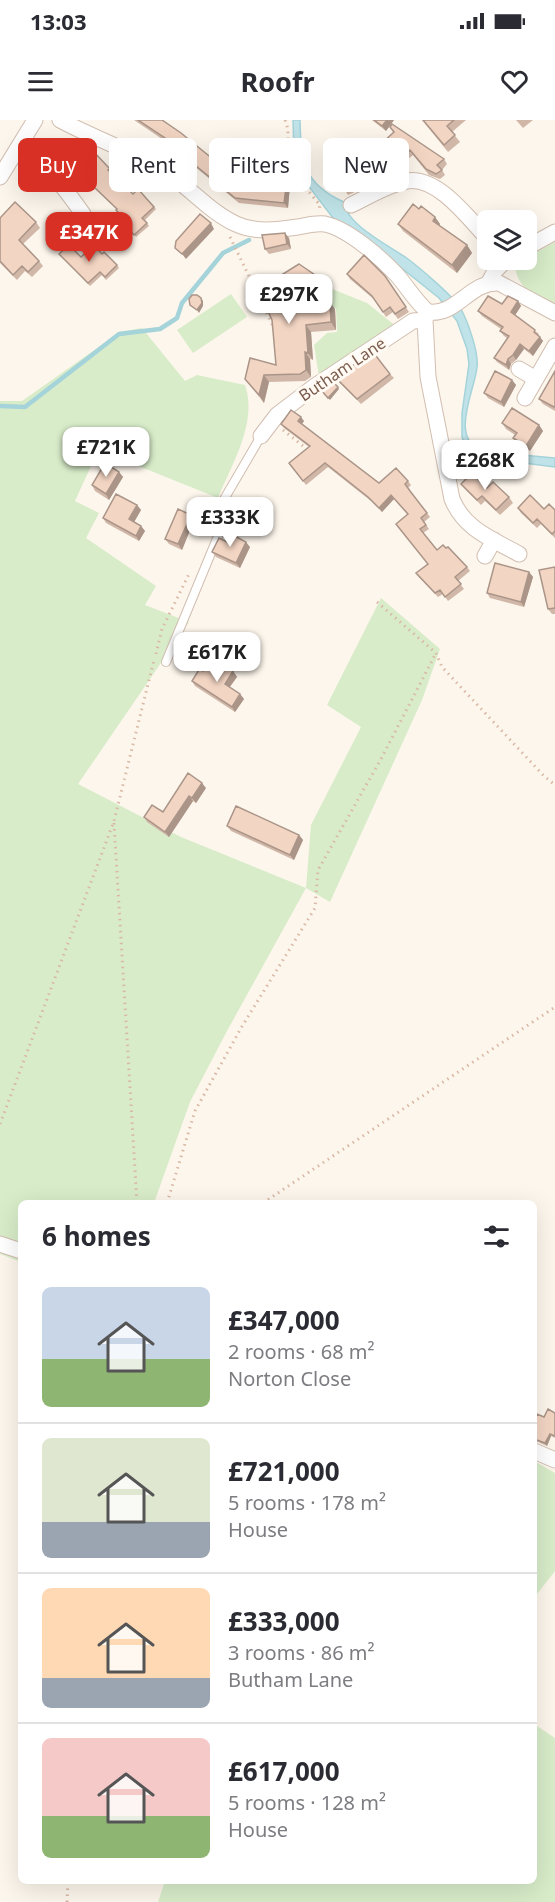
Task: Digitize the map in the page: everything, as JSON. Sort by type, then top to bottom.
[{"type":"street","points":[[24,138],[34,120]]},
{"type":"street","points":[[60,120],[173,177],[211,209],[239,225],[257,230],[274,230],[325,224],[357,241],[396,274],[426,316],[428,377],[452,499],[457,512],[465,522],[519,554]]},
{"type":"street","points":[[0,177],[18,148]]},
{"type":"street","points":[[351,205],[397,183],[409,180],[430,185],[456,204],[477,227]]},
{"type":"street","points":[[68,192],[83,214],[75,231]]},
{"type":"street","points":[[537,242],[555,232]]},
{"type":"street","points":[[496,270],[489,282],[499,283],[555,312]]},
{"type":"street","name":"Butham Lane","points":[[261,436],[272,422],[315,386],[413,321],[445,311],[476,288],[489,282]]},
{"type":"street","points":[[525,398],[555,346]]},
{"type":"street","points":[[519,369],[536,379]]},
{"type":"street","points":[[485,556],[494,540]]},
{"type":"street","points":[[0,1244],[18,1250]]},
{"type":"street","points":[[537,1452],[555,1460]]},
{"type":"lane","points":[[166,662],[223,524],[223,501],[261,436]]},
{"type":"path","points":[[285,120],[289,131],[289,152],[292,163],[305,188],[320,205],[318,212]]},
{"type":"path","points":[[230,238],[275,330]]},
{"type":"path","points":[[272,422],[310,451]]},
{"type":"path","points":[[0,1124],[114,821],[162,629],[191,568]]},
{"type":"path","points":[[377,602],[436,653],[442,667],[555,785]]},
{"type":"path","points":[[168,1200],[195,1111],[241,1028],[315,908],[318,870],[381,759],[436,653]]},
{"type":"path","points":[[114,821],[137,1200]]},
{"type":"path","points":[[267,1200],[555,1007]]},
{"type":"path","points":[[67,1902],[68,1884]]},
{"type":"green space","points":[[555,242],[555,307],[524,287],[517,275],[516,270],[537,270],[537,252]]},
{"type":"green space","points":[[327,287],[367,303],[397,327],[319,377],[314,345],[327,333],[337,332],[336,308],[311,309],[310,301],[318,297]]},
{"type":"green space","points":[[231,294],[247,317],[193,353],[177,330]]},
{"type":"green space","points":[[142,328],[185,381],[197,375],[245,385],[248,413],[242,443],[218,498],[141,467],[96,455],[75,501],[99,513],[86,538],[156,586],[145,605],[189,622],[78,784],[181,837],[306,888],[190,1102],[155,1200],[18,1200],[18,1261],[0,1254],[0,401],[22,401],[120,332]]},
{"type":"green space","points":[[381,598],[440,649],[422,700],[330,902],[306,888],[311,825],[361,727],[327,705]]},
{"type":"green space","points":[[537,1463],[555,1473],[555,1571],[537,1594]]},
{"type":"green space","points":[[537,1726],[555,1738],[555,1902],[158,1902],[164,1884],[537,1884]]},
{"type":"water","points":[[293,120],[300,120],[301,138],[294,138]]},
{"type":"water","points":[[311,177],[323,192],[344,202],[352,219],[360,227],[413,263],[444,290],[461,309],[472,338],[477,361],[465,427],[468,438],[475,447],[487,452],[555,458],[555,467],[476,457],[466,448],[462,437],[462,413],[469,364],[467,349],[457,321],[439,298],[364,238],[333,218],[311,189]]},
{"type":"building","points":[[138,120],[162,120],[187,138],[165,138]]},
{"type":"building","points":[[374,120],[387,120],[382,126]]},
{"type":"building","points":[[423,120],[454,120],[447,126],[455,135],[444,145]]},
{"type":"building","points":[[392,124],[444,159],[437,165],[442,170],[436,174],[426,169],[409,151],[409,138],[387,138],[394,132],[390,127]]},
{"type":"building","points":[[197,146],[209,156],[209,177],[197,167]]},
{"type":"building","points":[[97,155],[109,168],[109,192],[131,192],[133,194],[141,192],[154,207],[142,218],[147,223],[134,235],[122,221],[124,219],[97,190]]},
{"type":"building","points":[[228,192],[285,192],[284,203],[235,198]]},
{"type":"building","points":[[15,202],[36,222],[19,240],[39,261],[28,272],[22,266],[13,275],[0,261],[0,218]]},
{"type":"building","points":[[413,204],[419,209],[421,206],[435,217],[433,221],[467,245],[452,265],[398,224]]},
{"type":"building","points":[[200,214],[211,223],[182,254],[175,248],[176,241]]},
{"type":"building","points":[[285,233],[287,244],[265,249],[262,235]]},
{"type":"building","points":[[69,245],[81,257],[94,245],[117,265],[105,277],[100,272],[88,283],[59,254]]},
{"type":"building","points":[[364,255],[385,276],[406,307],[395,314],[390,307],[383,312],[372,296],[347,274]]},
{"type":"building","points":[[299,264],[318,277],[300,304],[330,302],[331,322],[306,325],[308,353],[305,352],[306,370],[300,374],[264,375],[259,395],[245,379],[250,358],[276,365],[272,320],[263,301],[275,300],[267,284]]},
{"type":"building","points":[[192,295],[201,298],[202,303],[197,310],[190,305],[189,299]]},
{"type":"building","points":[[488,296],[502,304],[508,296],[518,301],[511,312],[535,330],[534,332],[540,337],[529,351],[520,344],[506,365],[494,358],[509,336],[500,331],[503,327],[478,311]]},
{"type":"building","points":[[373,352],[390,374],[357,399],[335,377]]},
{"type":"building","points":[[495,371],[512,380],[501,402],[484,393]]},
{"type":"building","points":[[555,371],[555,406],[554,407],[539,399]]},
{"type":"building","points":[[333,382],[338,387],[328,398],[321,390]]},
{"type":"building","points":[[512,408],[539,425],[526,446],[513,438],[517,433],[502,423]]},
{"type":"building","points":[[291,410],[301,417],[298,421],[379,483],[396,468],[408,481],[405,484],[427,513],[421,518],[426,525],[420,529],[437,550],[443,545],[448,547],[467,567],[455,577],[461,584],[445,597],[440,590],[435,593],[416,573],[428,564],[396,524],[408,514],[391,495],[379,508],[325,463],[303,481],[289,463],[310,446],[281,424]]},
{"type":"building","points":[[105,463],[119,472],[106,494],[92,485]]},
{"type":"building","points":[[472,473],[487,488],[493,482],[509,497],[496,510],[482,496],[477,500],[461,484]]},
{"type":"building","points":[[116,494],[137,505],[129,519],[141,526],[136,536],[103,518]]},
{"type":"building","points":[[530,495],[544,509],[549,504],[555,510],[555,531],[552,534],[537,519],[533,523],[518,508]]},
{"type":"building","points":[[178,509],[191,515],[178,544],[165,539]]},
{"type":"building","points":[[231,534],[246,542],[236,563],[212,552],[219,538],[227,542]]},
{"type":"building","points":[[495,563],[529,572],[521,602],[487,593]]},
{"type":"building","points":[[555,567],[555,608],[548,609],[539,570]]},
{"type":"building","points":[[208,663],[216,668],[219,663],[233,671],[225,684],[240,694],[232,707],[192,681],[200,668],[203,671]]},
{"type":"building","points":[[188,773],[202,783],[192,798],[189,796],[165,832],[144,817],[152,805],[163,812]]},
{"type":"building","points":[[236,806],[299,835],[290,855],[227,826]]},
{"type":"building","points":[[548,1409],[555,1413],[555,1436],[550,1434],[545,1443],[537,1440],[537,1414],[544,1417]]},
{"type":"waterway","points":[[0,406],[25,407],[119,334],[160,329],[177,318],[182,303],[223,253],[249,240]]}]
